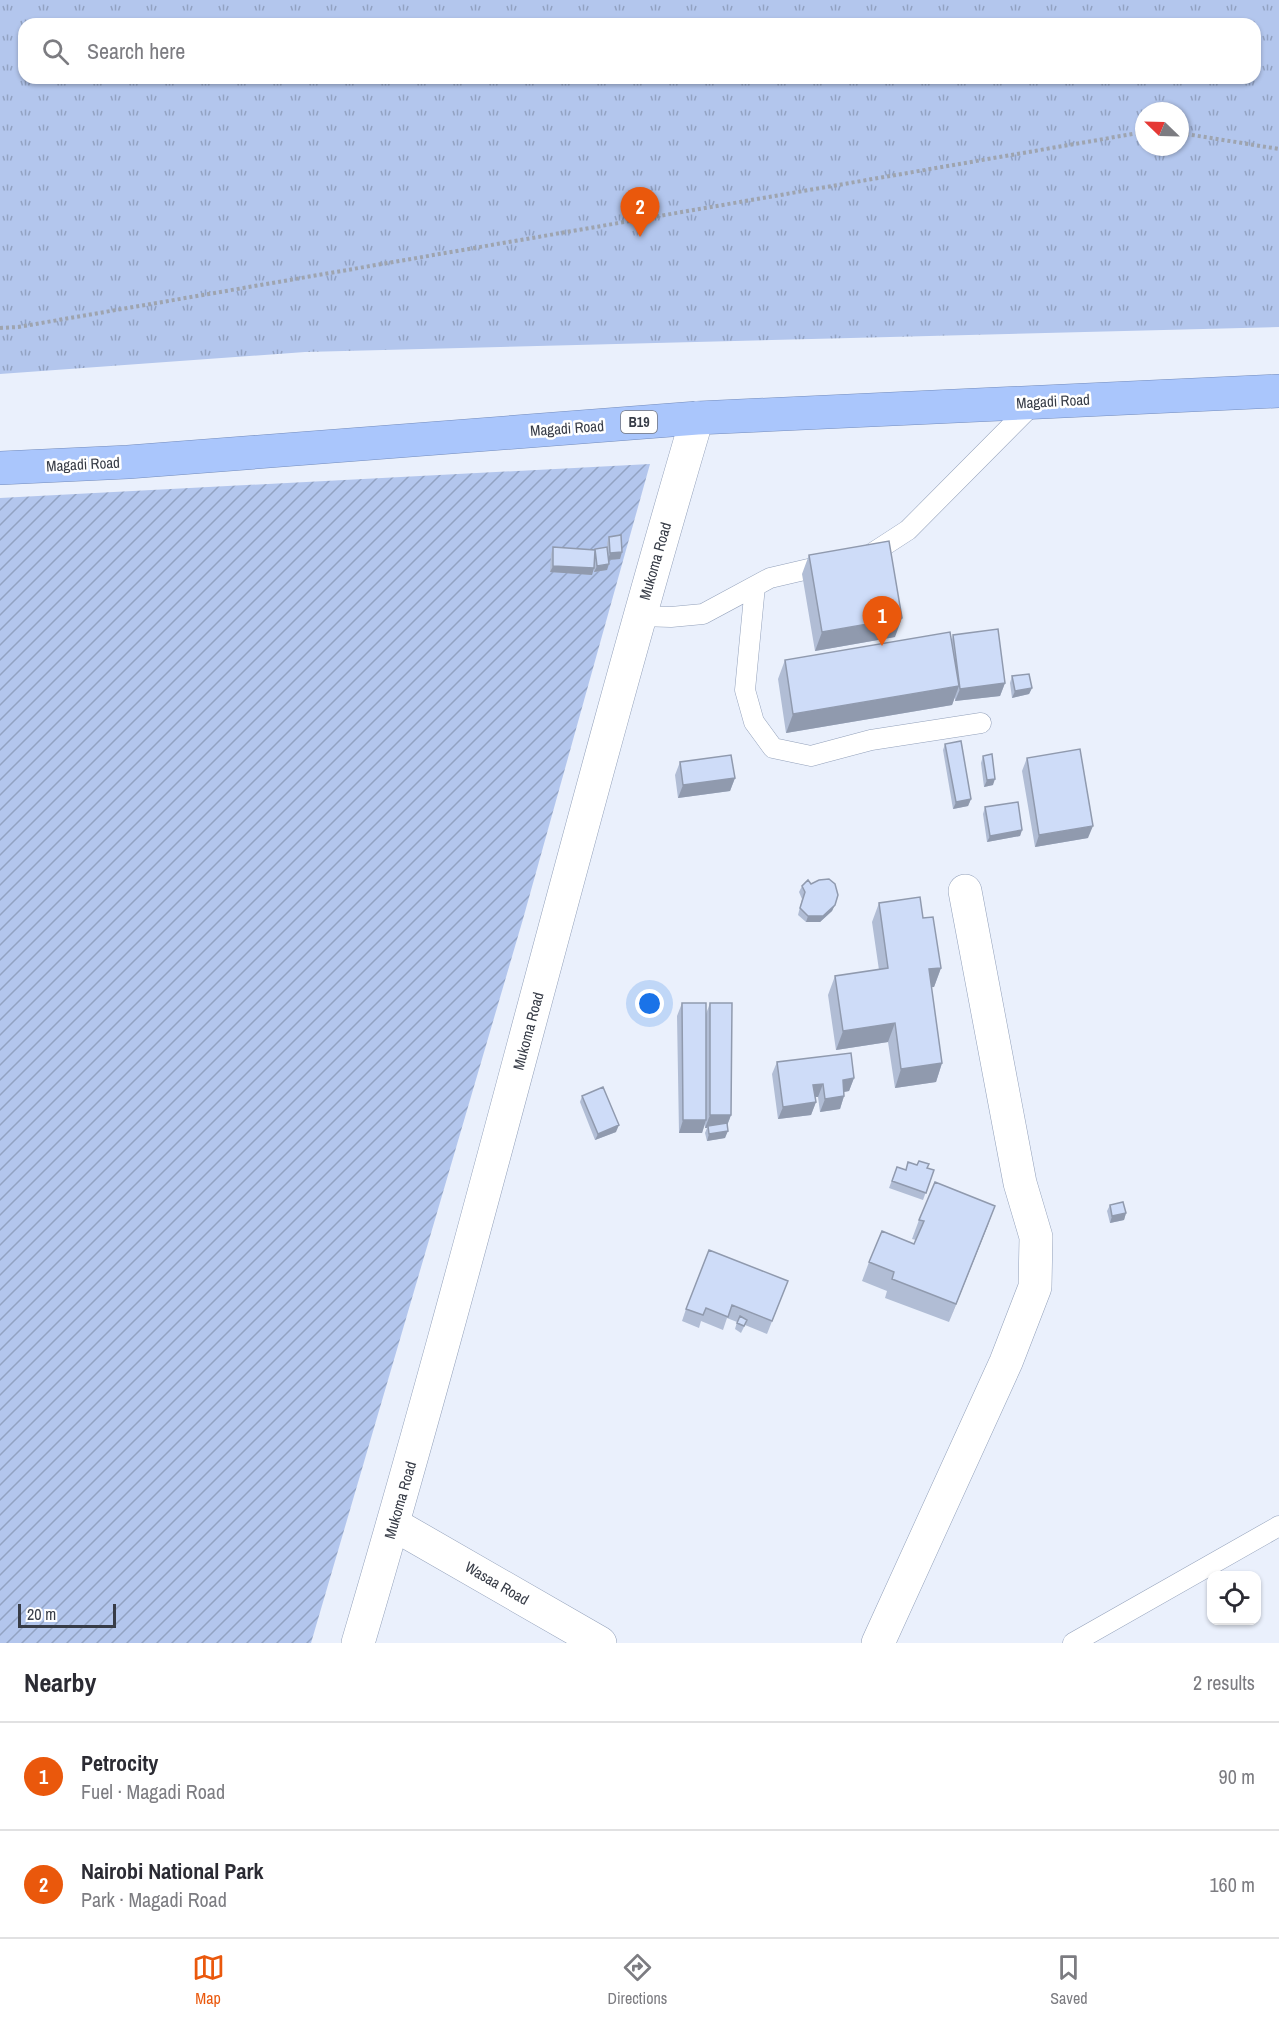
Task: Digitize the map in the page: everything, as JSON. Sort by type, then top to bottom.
[{"type":"highway","name":"Magadi Road","points":[[0,468],[128,462],[697,418],[1279,391]]},
{"type":"street","name":"Mukoma Road","points":[[358,1643],[393,1524],[639,616],[697,418]]},
{"type":"street","points":[[878,1643],[1006,1362],[1035,1287],[1036,1238],[1020,1183],[965,891]]},
{"type":"street","name":"Wasaa Road","points":[[393,1524],[600,1643]]},
{"type":"lane","points":[[639,616],[671,617],[703,614],[770,578],[871,556],[908,530],[1035,402]]},
{"type":"lane","points":[[755,586],[745,690],[754,722],[773,747],[811,756],[871,740],[981,723]]},
{"type":"lane","points":[[1073,1643],[1279,1526]]},
{"type":"path","points":[[0,328],[30,325],[1135,134]]},
{"type":"path","points":[[1189,134],[1279,149]]},
{"type":"green space","points":[[0,0],[1279,0],[1279,327],[305,352],[0,374]]},
{"type":"green space","points":[[650,464],[523,919],[311,1643],[0,1643],[0,498]]},
{"type":"building","points":[[621,535],[622,552],[610,553],[609,537]]},
{"type":"building","points":[[889,541],[902,618],[822,632],[809,555]]},
{"type":"building","points":[[553,547],[595,550],[594,568],[553,566]]},
{"type":"building","points":[[607,547],[609,564],[597,566],[595,549]]},
{"type":"building","points":[[998,629],[1005,683],[960,689],[953,635]]},
{"type":"building","points":[[950,632],[959,686],[793,714],[785,660]]},
{"type":"building","points":[[1029,674],[1032,688],[1015,691],[1012,676]]},
{"type":"building","points":[[961,741],[971,799],[956,802],[945,744]]},
{"type":"building","points":[[1080,749],[1093,826],[1039,835],[1027,758]]},
{"type":"building","points":[[992,754],[995,779],[987,780],[983,756]]},
{"type":"building","points":[[731,755],[735,778],[683,785],[680,762]]},
{"type":"building","points":[[1018,802],[1022,830],[990,836],[985,807]]},
{"type":"building","points":[[829,879],[835,884],[838,895],[835,905],[823,916],[808,916],[800,908],[805,892],[802,886],[808,880],[811,884]]},
{"type":"building","points":[[920,897],[923,918],[933,917],[941,968],[929,969],[942,1063],[901,1069],[895,1023],[843,1031],[835,976],[888,968],[879,903]]},
{"type":"building","points":[[682,1003],[706,1003],[706,1120],[683,1120]]},
{"type":"building","points":[[710,1003],[732,1003],[731,1115],[710,1115]]},
{"type":"building","points":[[851,1053],[854,1078],[843,1080],[844,1096],[825,1099],[823,1084],[813,1085],[816,1102],[783,1107],[777,1062]]},
{"type":"building","points":[[603,1087],[619,1125],[598,1134],[582,1096]]},
{"type":"building","points":[[727,1123],[728,1131],[709,1134],[708,1126]]},
{"type":"building","points":[[919,1161],[929,1164],[927,1168],[934,1170],[926,1193],[892,1181],[897,1167],[906,1170],[908,1162],[917,1165]]},
{"type":"building","points":[[935,1182],[995,1206],[956,1304],[892,1279],[894,1272],[869,1262],[882,1231],[914,1244],[924,1221],[919,1220]]},
{"type":"building","points":[[1123,1202],[1126,1213],[1112,1216],[1110,1205]]},
{"type":"building","points":[[709,1250],[788,1281],[772,1321],[732,1305],[728,1317],[706,1308],[703,1315],[686,1309]]},
{"type":"building","points":[[740,1316],[747,1320],[744,1326],[737,1323]]},
{"type":"place","name":"Nairobi National Park","points":[[640,237]]},
{"type":"place","name":"Petrocity","points":[[882,646]]}]
